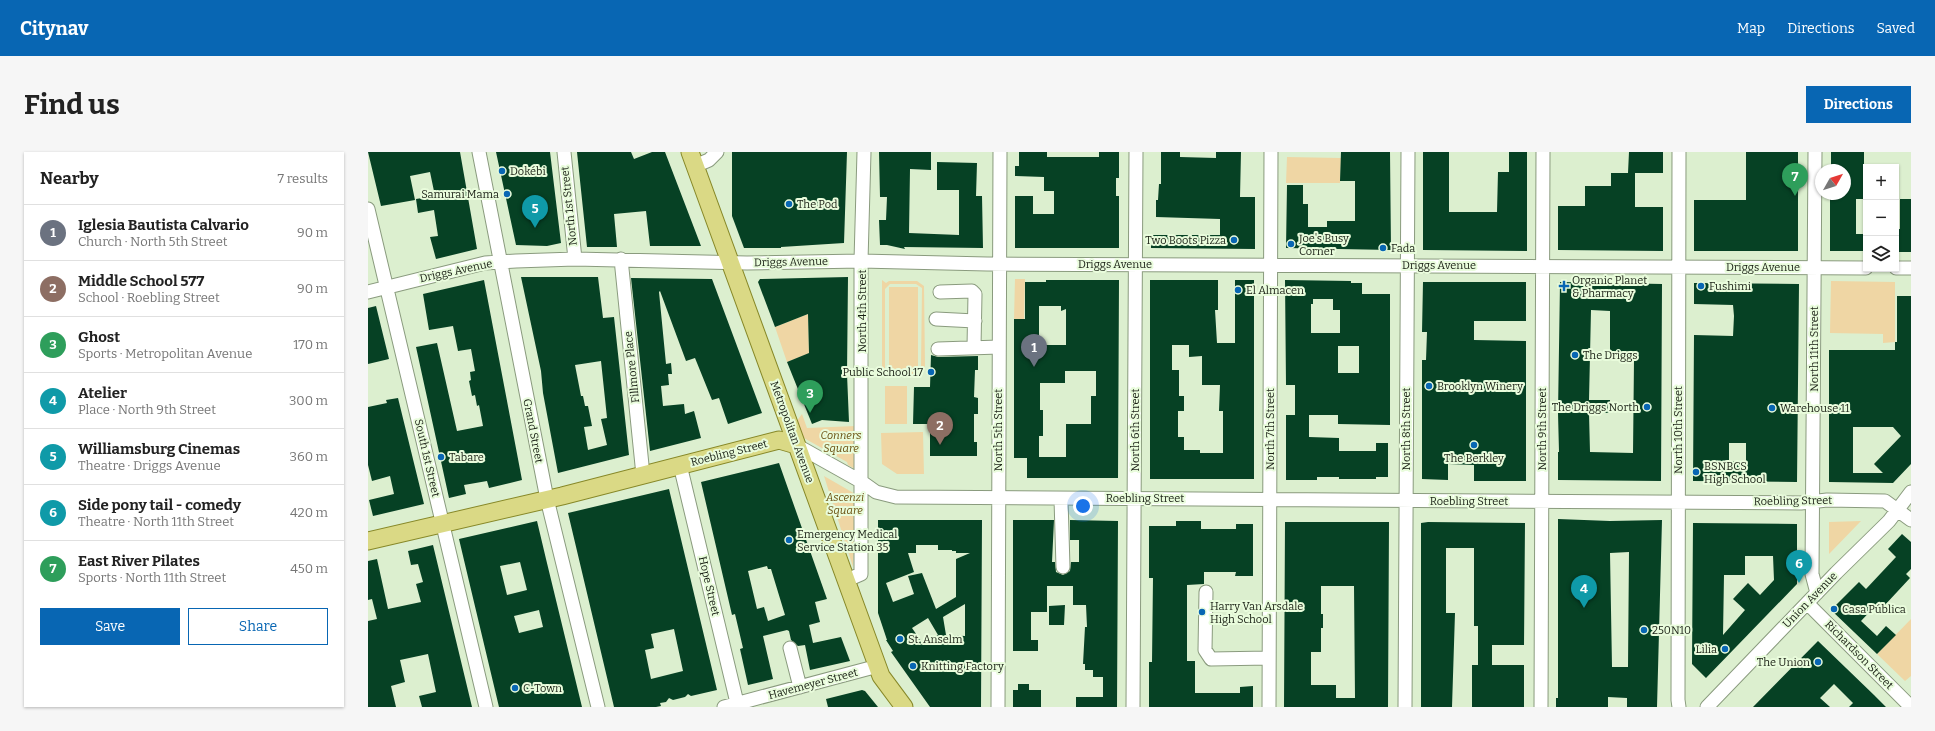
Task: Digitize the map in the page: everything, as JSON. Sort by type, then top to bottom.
[{"type":"main road","name":"Metropolitan Avenue","points":[[692,159],[881,676],[904,707]]},
{"type":"main road","name":"Roebling Street","points":[[368,540],[547,499],[779,440],[796,445]]},
{"type":"street","name":"Grand Street","points":[[479,152],[499,262],[547,499],[598,707]]},
{"type":"street","name":"North 1st Street","points":[[564,152],[575,259]]},
{"type":"street","points":[[692,159],[709,160],[717,152]]},
{"type":"street","name":"North 4th Street","points":[[847,580],[861,574],[861,261],[864,152]]},
{"type":"street","name":"North 5th Street","points":[[998,707],[1000,152]]},
{"type":"street","name":"North 6th Street","points":[[1133,707],[1136,152]]},
{"type":"street","name":"North 7th Street","points":[[1269,707],[1271,152]]},
{"type":"street","name":"North 8th Street","points":[[1405,707],[1408,152]]},
{"type":"street","name":"North 9th Street","points":[[1541,707],[1543,152]]},
{"type":"street","name":"North 10th Street","points":[[1679,152],[1679,707]]},
{"type":"street","name":"North 11th Street","points":[[1815,152],[1812,574],[1817,593]]},
{"type":"street","name":"South 1st Street","points":[[368,209],[486,707]]},
{"type":"street","name":"Driggs Avenue","points":[[368,292],[485,263],[575,259],[730,262],[861,261],[999,264],[1863,268]]},
{"type":"street","name":"Fillmore Place","points":[[621,260],[643,475]]},
{"type":"street","points":[[1899,268],[1911,268]]},
{"type":"street","points":[[940,292],[972,291],[976,298],[974,347]]},
{"type":"street","points":[[936,318],[975,321]]},
{"type":"street","points":[[938,349],[999,347]]},
{"type":"street","name":"Roebling Street","points":[[796,445],[862,482],[876,492],[896,497],[998,499],[1134,498],[1678,502],[1827,500],[1885,501],[1911,520]]},
{"type":"street","name":"Hope Street","points":[[680,465],[737,705]]},
{"type":"street","name":"Union Avenue","points":[[1711,706],[1807,603],[1889,521],[1911,492]]},
{"type":"street","points":[[1061,499],[1063,567]]},
{"type":"street","points":[[1206,592],[1205,650],[1211,659],[1269,658]]},
{"type":"street","name":"Richardson Street","points":[[1807,603],[1911,707]]},
{"type":"street","points":[[790,648],[800,687]]},
{"type":"street","name":"Havemeyer Street","points":[[724,707],[737,705],[878,666]]},
{"type":"green space","points":[[1287,157],[1341,158],[1340,183],[1286,183]]},
{"type":"green space","points":[[1015,279],[1025,279],[1024,319],[1014,319]]},
{"type":"green space","points":[[882,280],[886,283],[889,281],[917,281],[924,286],[925,367],[919,375],[889,375],[885,373],[885,375],[882,375]],"holes":[[[890,284],[916,284],[922,288],[921,366],[919,371],[890,372],[885,368],[885,289]]]},
{"type":"green space","points":[[1831,281],[1895,282],[1895,342],[1883,343],[1883,334],[1830,333]]},
{"type":"green space","points":[[889,287],[918,287],[918,369],[889,369]]},
{"type":"green space","points":[[808,314],[809,355],[805,355],[787,362],[775,327]]},
{"type":"green space","points":[[885,386],[907,386],[907,424],[885,424]]},
{"type":"green space","name":"Conners Square","points":[[802,414],[807,428],[856,426],[855,469],[848,465],[847,462],[802,437],[796,422]]},
{"type":"green space","points":[[923,432],[924,474],[897,474],[882,464],[881,433]]},
{"type":"green space","name":"Ascenzi Square","points":[[824,476],[857,495],[853,567]]},
{"type":"green space","points":[[1861,521],[1829,554],[1829,522]]},
{"type":"green space","points":[[1911,619],[1911,676],[1905,681],[1877,654]]},
{"type":"building","points":[[368,152],[460,152],[477,249],[436,259],[430,237],[438,236],[434,210],[418,213],[416,199],[435,196],[430,172],[410,176],[415,200],[381,206]]},
{"type":"building","points":[[496,152],[550,152],[561,243],[547,246],[516,245]]},
{"type":"building","points":[[577,152],[631,152],[634,159],[652,152],[665,152],[701,246],[650,246],[646,211],[614,214],[617,247],[587,247]]},
{"type":"building","name":"The Pod","points":[[732,152],[847,152],[844,243],[781,248],[744,248],[732,216]]},
{"type":"building","points":[[879,152],[931,152],[931,170],[910,169],[909,233],[959,235],[959,190],[937,190],[937,162],[977,163],[976,196],[982,196],[983,248],[904,247],[905,249],[880,245],[879,220],[886,220],[887,197],[880,197]]},
{"type":"building","points":[[1019,152],[1047,152],[1047,157],[1099,157],[1099,152],[1119,152],[1119,178],[1116,178],[1116,196],[1119,196],[1119,248],[1015,248],[1015,196],[1033,196],[1033,214],[1054,214],[1054,191],[1044,191],[1044,177],[1015,176],[1015,166],[1019,166]]},
{"type":"building","points":[[1161,152],[1180,152],[1180,157],[1216,158],[1216,152],[1241,152],[1240,197],[1255,197],[1255,249],[1151,248],[1151,235],[1220,235],[1220,219],[1156,217],[1156,200],[1158,200],[1159,184],[1161,184]]},
{"type":"building","points":[[1341,152],[1390,152],[1391,250],[1286,248],[1287,185],[1303,185],[1303,204],[1308,204],[1308,227],[1327,227],[1327,221],[1355,221],[1355,181],[1340,181]]},
{"type":"building","points":[[1423,152],[1449,152],[1449,212],[1497,212],[1498,172],[1509,172],[1509,152],[1527,152],[1527,251],[1423,250]]},
{"type":"building","points":[[1629,152],[1663,152],[1663,173],[1628,173]]},
{"type":"building","points":[[1746,152],[1798,152],[1798,251],[1694,251],[1694,200],[1746,200]]},
{"type":"building","points":[[1831,152],[1864,152],[1863,199],[1856,199],[1856,234],[1863,234],[1863,251],[1830,251],[1830,200],[1851,200],[1851,164],[1831,164]]},
{"type":"building","points":[[1611,173],[1635,173],[1635,207],[1663,207],[1663,251],[1558,250],[1558,206],[1585,206],[1585,186],[1611,186]]},
{"type":"building","points":[[1900,199],[1911,199],[1911,252],[1899,252]]},
{"type":"building","points":[[521,277],[598,277],[603,318],[614,317],[629,455],[558,473],[543,393],[541,371]],"holes":[[[601,361],[607,418],[601,419],[607,445],[588,450],[584,427],[592,426],[588,406],[585,406],[583,396],[581,396],[575,365]]]},
{"type":"building","points":[[848,277],[847,374],[849,422],[822,420],[812,424],[787,362],[809,353],[808,314],[775,327],[758,282],[760,279]]},
{"type":"building","points":[[631,278],[712,279],[762,413],[728,424],[719,398],[712,400],[695,358],[686,361],[660,291],[666,364],[671,363],[672,374],[668,374],[669,385],[661,386],[663,406],[684,404],[685,414],[694,411],[701,438],[650,451]]},
{"type":"building","points":[[484,280],[522,480],[489,488],[487,481],[464,485],[466,494],[449,498],[416,347],[437,343],[457,431],[483,426],[479,405],[477,406],[475,395],[472,396],[469,381],[471,380],[470,372],[475,371],[471,349],[458,351],[453,326],[429,330],[423,294]]},
{"type":"building","points":[[1046,280],[1119,280],[1118,478],[1027,478],[1027,458],[1014,458],[1014,319],[1025,319],[1025,282],[1046,282]],"holes":[[[1039,306],[1061,306],[1061,311],[1066,309],[1066,345],[1039,345]],[[1065,371],[1096,371],[1096,396],[1091,396],[1091,424],[1066,424],[1066,457],[1039,457],[1039,436],[1043,436],[1043,410],[1040,410],[1040,383],[1065,383]]]},
{"type":"building","points":[[1150,280],[1218,280],[1218,310],[1215,310],[1217,343],[1235,343],[1235,280],[1254,280],[1254,479],[1150,479]],"holes":[[[1172,345],[1189,345],[1189,357],[1202,356],[1202,385],[1220,385],[1219,411],[1223,411],[1223,453],[1200,453],[1200,450],[1184,450],[1184,437],[1178,437],[1178,411],[1184,411],[1184,396],[1179,396],[1179,370],[1172,370]]]},
{"type":"building","points":[[1285,280],[1351,281],[1351,283],[1362,283],[1362,294],[1390,294],[1390,425],[1338,424],[1338,415],[1309,415],[1309,437],[1339,438],[1339,451],[1376,451],[1376,443],[1388,443],[1388,477],[1376,477],[1376,479],[1339,479],[1339,477],[1317,477],[1317,480],[1286,480],[1286,415],[1295,415],[1295,385],[1286,385]],"holes":[[[1313,299],[1333,299],[1333,310],[1340,310],[1340,333],[1311,333],[1311,304],[1313,304]],[[1338,346],[1359,346],[1359,373],[1338,373]]]},
{"type":"building","points":[[1423,282],[1526,282],[1526,321],[1474,321],[1474,340],[1526,341],[1526,481],[1474,481],[1474,465],[1448,464],[1448,480],[1422,479],[1422,360],[1426,360],[1427,332],[1422,332]]},
{"type":"building","points":[[1560,282],[1662,284],[1661,481],[1558,480]],"holes":[[[1591,310],[1610,311],[1610,360],[1634,360],[1633,453],[1590,452],[1589,413],[1610,413],[1610,400],[1589,400]]]},
{"type":"building","points":[[1694,283],[1799,284],[1797,482],[1693,481],[1694,335],[1733,336],[1734,316],[1733,305],[1694,304]],"holes":[[[1729,443],[1746,443],[1746,461],[1729,461]]]},
{"type":"building","points":[[1897,296],[1911,296],[1911,464],[1893,483],[1829,482],[1829,350],[1895,350],[1895,342],[1897,342]],"holes":[[[1853,427],[1893,427],[1901,436],[1874,464],[1883,473],[1853,473]]]},
{"type":"building","points":[[376,306],[389,359],[368,364],[368,308]]},
{"type":"building","points":[[931,355],[938,357],[978,356],[978,370],[975,370],[974,397],[978,398],[978,414],[974,414],[974,442],[977,442],[977,456],[930,456],[930,424],[913,424],[914,387],[930,387]]},
{"type":"building","points":[[398,398],[424,504],[373,516],[369,500],[394,494],[390,476],[372,481],[368,465],[368,407],[387,403],[386,400]]},
{"type":"building","points":[[779,463],[827,599],[815,602],[820,622],[809,625],[813,643],[841,637],[850,661],[810,670],[805,645],[798,646],[791,640],[789,631],[787,630],[763,636],[773,679],[748,685],[740,649],[743,648],[735,614],[732,615],[701,482]],"holes":[[[767,566],[768,569],[771,569],[785,615],[768,621],[764,607],[757,609],[748,571]]]},
{"type":"building","points":[[669,489],[717,690],[691,696],[688,694],[685,697],[673,700],[669,698],[666,702],[660,703],[661,706],[656,707],[614,707],[568,513]],"holes":[[[674,629],[683,671],[651,679],[645,650],[654,648],[651,634]]]},
{"type":"building","points":[[1558,519],[1610,521],[1662,520],[1657,707],[1627,707],[1627,698],[1608,697],[1608,707],[1556,707],[1556,698],[1558,698]],"holes":[[[1629,552],[1628,667],[1612,667],[1610,553]]]},
{"type":"building","points":[[878,520],[982,520],[981,707],[930,707],[891,652],[893,651],[886,640],[878,613]],"holes":[[[916,545],[938,545],[938,550],[952,550],[956,551],[956,553],[970,553],[956,559],[956,597],[936,609],[922,573],[908,576],[914,594],[893,602],[886,583],[914,572],[908,553],[916,553]],[[965,604],[965,636],[946,635],[943,617]],[[928,618],[938,635],[923,644],[912,628]]]},
{"type":"building","points":[[1013,520],[1054,520],[1052,562],[1055,562],[1056,572],[1063,575],[1070,571],[1071,562],[1079,562],[1079,540],[1070,540],[1070,520],[1118,521],[1117,707],[1076,707],[1076,697],[1103,697],[1103,677],[1093,677],[1093,670],[1085,670],[1085,664],[1083,664],[1085,627],[1087,627],[1086,605],[1073,605],[1073,586],[1047,586],[1047,612],[1031,612],[1031,640],[1038,640],[1038,651],[1013,651]]},
{"type":"building","points":[[537,521],[582,707],[499,707],[459,539]],"holes":[[[520,562],[527,590],[507,595],[500,566]],[[539,610],[543,627],[519,633],[514,616]]]},
{"type":"building","points":[[1176,521],[1201,521],[1201,529],[1236,529],[1236,524],[1253,524],[1253,576],[1235,576],[1236,572],[1204,572],[1204,584],[1187,585],[1187,661],[1195,661],[1195,693],[1240,693],[1240,687],[1253,686],[1253,707],[1149,707],[1149,662],[1152,662],[1153,578],[1149,578],[1149,526],[1176,526]]},
{"type":"building","points":[[1285,522],[1389,522],[1388,707],[1284,707]],"holes":[[[1321,586],[1354,586],[1355,698],[1336,698],[1336,685],[1311,685],[1311,652],[1321,652],[1321,628],[1323,628],[1323,614],[1321,614]]]},
{"type":"building","points":[[1421,523],[1525,523],[1524,645],[1492,645],[1492,665],[1524,665],[1524,707],[1472,707],[1472,665],[1478,665],[1478,626],[1474,626],[1474,548],[1446,548],[1446,613],[1455,613],[1452,707],[1421,707]]},
{"type":"building","points":[[1693,523],[1797,524],[1797,584],[1706,678],[1692,664]],"holes":[[[1745,556],[1773,556],[1774,580],[1760,595],[1748,583],[1733,599],[1745,610],[1723,635],[1724,575],[1745,575]]]},
{"type":"building","points":[[1902,534],[1911,542],[1911,569],[1906,574],[1910,578],[1884,606],[1879,602],[1861,621],[1877,636],[1886,626],[1896,635],[1877,654],[1831,610],[1859,582],[1866,589],[1896,557],[1888,549]]},
{"type":"building","points":[[433,545],[472,707],[422,707],[419,696],[436,692],[428,654],[400,660],[405,682],[391,686],[396,707],[368,707],[368,621],[377,619],[372,599],[368,600],[368,561],[377,559],[388,609],[421,602],[416,584],[423,582],[418,564],[411,565],[408,551]]},
{"type":"building","points":[[1065,605],[1064,625],[1049,625],[1049,606]]},
{"type":"building","name":"The Union","points":[[1818,641],[1886,707],[1849,707],[1853,703],[1834,684],[1820,698],[1830,707],[1753,707]]},
{"type":"building","points":[[1018,684],[1029,684],[1029,690],[1041,690],[1041,707],[1013,707],[1013,690],[1018,690]]},
{"type":"building","points":[[862,690],[865,691],[878,707],[828,707],[826,699]]},
{"type":"place","name":"Dokébi","points":[[502,171]]},
{"type":"place","name":"Samurai Mama","points":[[507,194]]},
{"type":"place","name":"East River Pilates","points":[[1795,196]]},
{"type":"place","name":"The Pod","points":[[789,204]]},
{"type":"place","name":"Williamsburg Cinemas","points":[[535,228]]},
{"type":"place","name":"Two Boots Pizza","points":[[1234,240]]},
{"type":"place","name":"Joe's Busy Corner","points":[[1291,244]]},
{"type":"place","name":"Fada","points":[[1383,248]]},
{"type":"place","name":"Organic Planet & Pharmacy","points":[[1564,286]]},
{"type":"place","name":"Fushimi","points":[[1701,286]]},
{"type":"place","name":"El Almacen","points":[[1238,290]]},
{"type":"place","name":"The Driggs","points":[[1575,355]]},
{"type":"place","name":"Iglesia Bautista Calvario","points":[[1034,367]]},
{"type":"place","name":"Public School 17","points":[[931,372]]},
{"type":"place","name":"Brooklyn Winery","points":[[1429,386]]},
{"type":"place","name":"The Driggs North","points":[[1647,407]]},
{"type":"place","name":"Warehouse 11","points":[[1772,408]]},
{"type":"place","name":"Ghost","points":[[810,413]]},
{"type":"place","name":"Middle School 577","points":[[940,445]]},
{"type":"place","name":"The Berkley","points":[[1474,445]]},
{"type":"place","name":"Tabare","points":[[441,457]]},
{"type":"place","name":"BSNBCS High School","points":[[1696,472]]},
{"type":"place","name":"Emergency Medical Service Station 35","points":[[789,540]]},
{"type":"place","name":"Side pony tail - comedy","points":[[1799,583]]},
{"type":"place","name":"Atelier","points":[[1584,608]]},
{"type":"place","name":"Casa Pública","points":[[1834,609]]},
{"type":"place","name":"Harry Van Arsdale High School","points":[[1202,612]]},
{"type":"place","name":"250N10","points":[[1644,630]]},
{"type":"place","name":"St. Anselm","points":[[900,639]]},
{"type":"place","name":"Lilia","points":[[1725,649]]},
{"type":"place","name":"The Union","points":[[1818,662]]},
{"type":"place","name":"Knitting Factory","points":[[913,666]]},
{"type":"place","name":"C-Town","points":[[515,688]]}]
